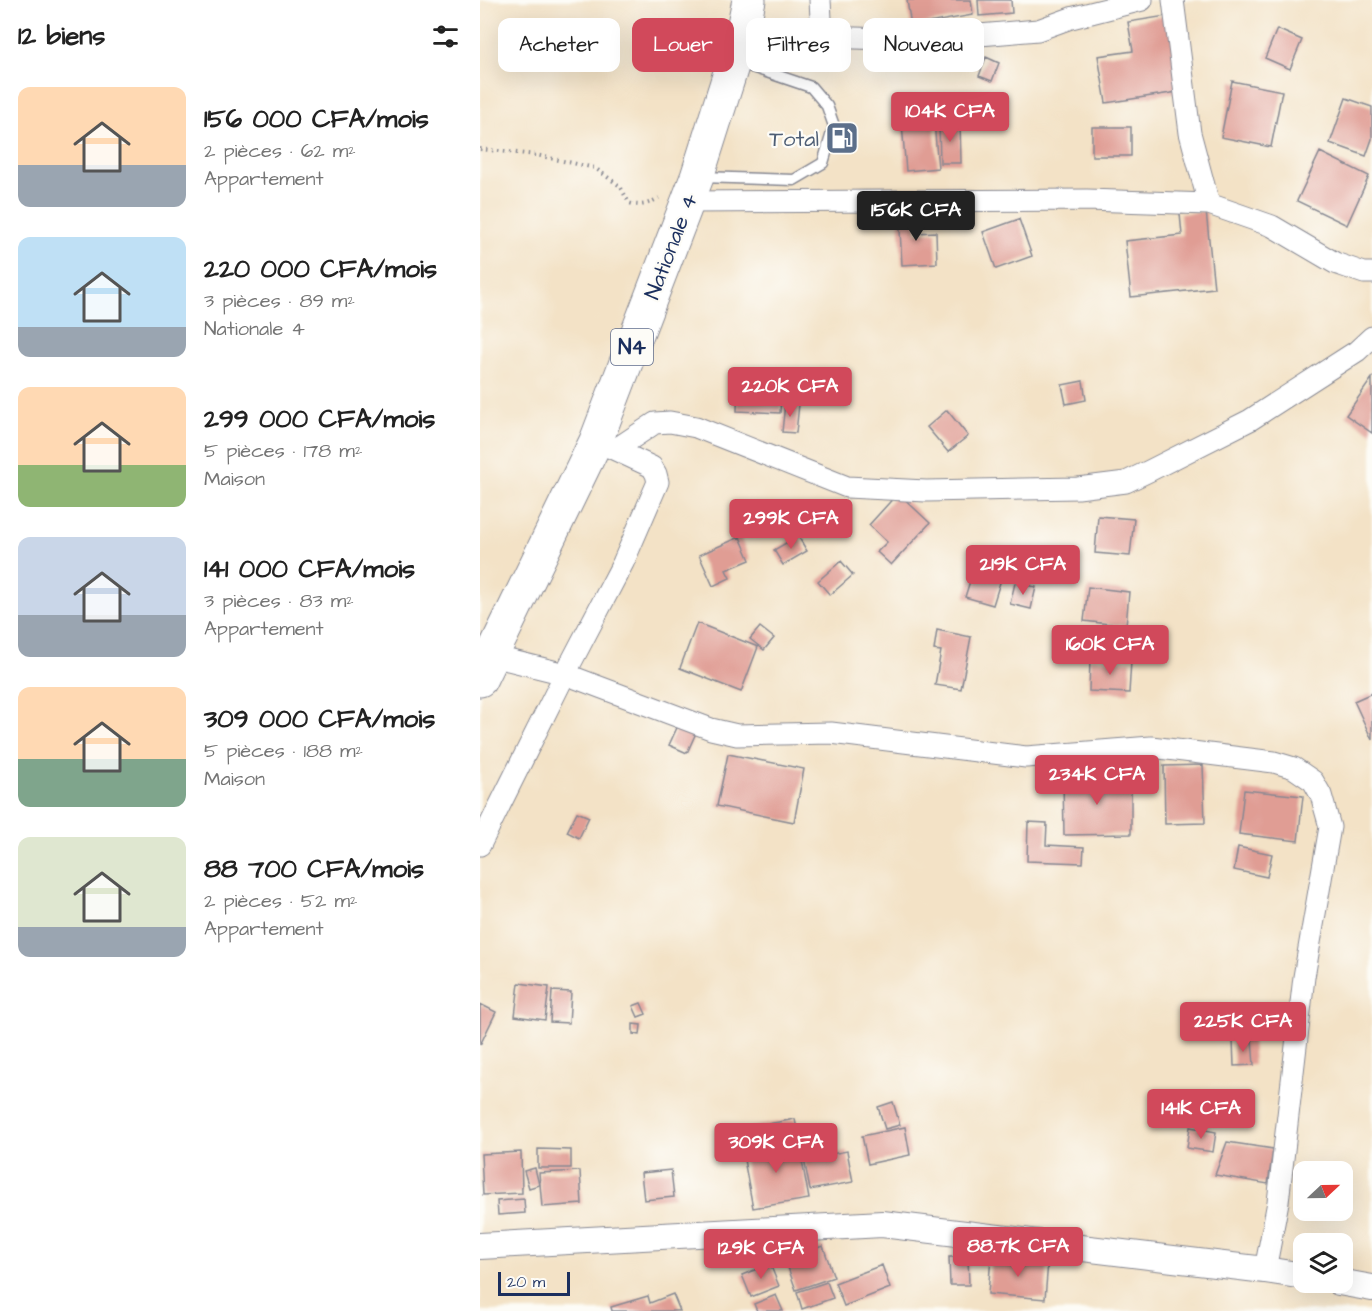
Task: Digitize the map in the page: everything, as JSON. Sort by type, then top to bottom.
[{"type":"highway","name":"Nationale 4","points":[[734,60],[746,12]]},
{"type":"highway","name":"Nationale 4","points":[[486,668],[606,445],[730,72]]},
{"type":"street","points":[[820,0],[821,18]]},
{"type":"street","points":[[851,38],[921,40],[1038,30],[1071,18],[1142,0]]},
{"type":"street","points":[[1173,0],[1190,134],[1209,204]]},
{"type":"street","points":[[746,12],[764,18]]},
{"type":"street","points":[[692,188],[1209,204],[1272,226],[1335,263],[1364,273],[1372,273]]},
{"type":"street","points":[[606,445],[655,423],[670,422],[696,427],[847,487],[926,491],[1078,488],[1126,482],[1250,420],[1357,351],[1372,337]]},
{"type":"street","points":[[480,845],[623,563],[658,482],[652,468],[606,445]]},
{"type":"street","points":[[486,668],[565,674],[711,729],[737,735],[831,733],[1026,757],[1151,747],[1274,762],[1294,768],[1313,781],[1322,795],[1330,827],[1304,977],[1278,1202],[1265,1270]]},
{"type":"street","points":[[480,1246],[882,1224],[1293,1274]]},
{"type":"street","points":[[1353,1285],[1372,1288]]},
{"type":"lane","points":[[692,188],[794,180],[823,163],[834,126],[827,106],[811,87],[734,60]]},
{"type":"path","points":[[480,149],[536,155],[595,168],[620,186],[629,203],[638,206],[692,188]]},
{"type":"building","points":[[907,0],[971,0],[973,15],[956,18],[910,18]]},
{"type":"building","points":[[978,0],[1011,0],[1012,13],[979,16]]},
{"type":"building","points":[[1172,15],[1184,91],[1106,103],[1098,56],[1133,51],[1128,22]]},
{"type":"building","points":[[1277,29],[1302,40],[1290,69],[1265,58]]},
{"type":"building","points":[[986,57],[999,63],[992,81],[979,76],[980,72],[984,72]]},
{"type":"building","points":[[1232,81],[1282,91],[1271,147],[1221,137]]},
{"type":"building","points":[[1346,98],[1372,107],[1372,139],[1366,156],[1330,143]]},
{"type":"building","points":[[934,121],[938,168],[906,171],[902,124]]},
{"type":"building","points":[[960,123],[961,163],[940,163],[939,124]]},
{"type":"building","points":[[1092,127],[1131,127],[1131,156],[1092,156]]},
{"type":"building","points":[[1320,152],[1369,176],[1347,225],[1297,201]]},
{"type":"building","points":[[915,211],[916,233],[936,232],[937,263],[902,265],[899,212]]},
{"type":"building","points":[[1206,211],[1214,288],[1131,297],[1125,241],[1182,235],[1180,214]]},
{"type":"building","points":[[1019,219],[1032,256],[996,269],[983,232]]},
{"type":"building","points":[[791,371],[823,372],[823,391],[791,391]]},
{"type":"building","points":[[738,376],[782,379],[780,413],[737,411]]},
{"type":"building","points":[[1372,378],[1372,433],[1346,415]]},
{"type":"building","points":[[1083,381],[1086,400],[1066,404],[1062,385]]},
{"type":"building","points":[[785,403],[799,404],[796,433],[782,432]]},
{"type":"building","points":[[947,410],[968,436],[948,452],[927,427]]},
{"type":"building","points":[[898,493],[930,523],[891,565],[877,552],[887,542],[869,525]]},
{"type":"building","points":[[1098,516],[1134,519],[1130,556],[1095,553]]},
{"type":"building","points":[[798,536],[807,551],[783,565],[774,550]]},
{"type":"building","points":[[740,537],[750,560],[726,570],[730,578],[713,586],[699,555]]},
{"type":"building","points":[[979,552],[1007,560],[993,605],[965,597]]},
{"type":"building","points":[[841,561],[853,575],[830,595],[818,581]]},
{"type":"building","points":[[1015,583],[1036,587],[1031,609],[1010,604]]},
{"type":"building","points":[[1088,587],[1129,592],[1126,626],[1084,621]]},
{"type":"building","points":[[697,623],[758,647],[741,692],[680,668]]},
{"type":"building","points":[[760,627],[774,638],[764,650],[750,639]]},
{"type":"building","points":[[937,630],[971,637],[961,689],[935,685],[941,651],[934,650]]},
{"type":"building","points":[[1090,659],[1131,661],[1129,693],[1089,691]]},
{"type":"building","points":[[1372,693],[1372,740],[1354,701]]},
{"type":"building","points":[[681,719],[699,726],[687,753],[669,745]]},
{"type":"building","points":[[728,754],[804,769],[794,822],[717,806]]},
{"type":"building","points":[[1203,765],[1205,823],[1165,824],[1164,766]]},
{"type":"building","points":[[1131,777],[1131,834],[1064,835],[1063,778]]},
{"type":"building","points":[[1244,790],[1303,796],[1298,841],[1239,834]]},
{"type":"building","points":[[577,812],[589,817],[579,838],[567,832]]},
{"type":"building","points":[[1028,822],[1047,823],[1046,845],[1084,847],[1083,863],[1027,861]]},
{"type":"building","points":[[1238,847],[1272,854],[1267,877],[1234,870]]},
{"type":"building","points":[[519,983],[549,987],[545,1020],[515,1016]]},
{"type":"building","points":[[552,991],[571,992],[569,1023],[550,1022]]},
{"type":"building","points":[[641,1003],[646,1014],[638,1017],[633,1006]]},
{"type":"building","points":[[480,1004],[496,1012],[480,1045]]},
{"type":"building","points":[[633,1024],[641,1025],[640,1035],[633,1034]]},
{"type":"building","points":[[1252,1039],[1254,1065],[1234,1066],[1233,1040]]},
{"type":"building","points":[[893,1102],[900,1125],[885,1129],[878,1107]]},
{"type":"building","points":[[795,1119],[798,1135],[736,1146],[732,1131]]},
{"type":"building","points":[[905,1127],[910,1155],[868,1164],[862,1136]]},
{"type":"building","points":[[1190,1127],[1216,1132],[1213,1152],[1187,1148]]},
{"type":"building","points":[[798,1139],[809,1199],[753,1208],[742,1149]]},
{"type":"building","points":[[1227,1142],[1273,1149],[1268,1184],[1215,1175]]},
{"type":"building","points":[[538,1149],[571,1150],[571,1168],[538,1168]]},
{"type":"building","points":[[847,1151],[853,1182],[810,1190],[804,1159]]},
{"type":"building","points":[[521,1152],[522,1193],[483,1195],[481,1154]]},
{"type":"building","points":[[535,1168],[539,1185],[529,1188],[524,1171]]},
{"type":"building","points":[[671,1170],[674,1197],[644,1200],[641,1173]]},
{"type":"building","points":[[580,1171],[582,1204],[542,1207],[539,1173]]},
{"type":"building","points":[[524,1199],[525,1213],[498,1215],[497,1201]]},
{"type":"building","points":[[823,1246],[834,1277],[796,1290],[785,1259]]},
{"type":"building","points":[[949,1257],[968,1257],[969,1285],[950,1285]]},
{"type":"building","points":[[991,1257],[1048,1262],[1045,1299],[988,1294]]},
{"type":"building","points":[[770,1264],[779,1286],[751,1297],[742,1275]]},
{"type":"building","points":[[882,1265],[890,1288],[844,1306],[835,1283]]},
{"type":"building","points":[[827,1282],[833,1298],[802,1309],[797,1292]]},
{"type":"building","points":[[673,1294],[680,1311],[612,1311],[611,1307],[648,1296],[650,1303]]},
{"type":"building","points":[[776,1295],[783,1311],[757,1311],[754,1304]]},
{"type":"place","name":"Total","points":[[842,138]]}]
